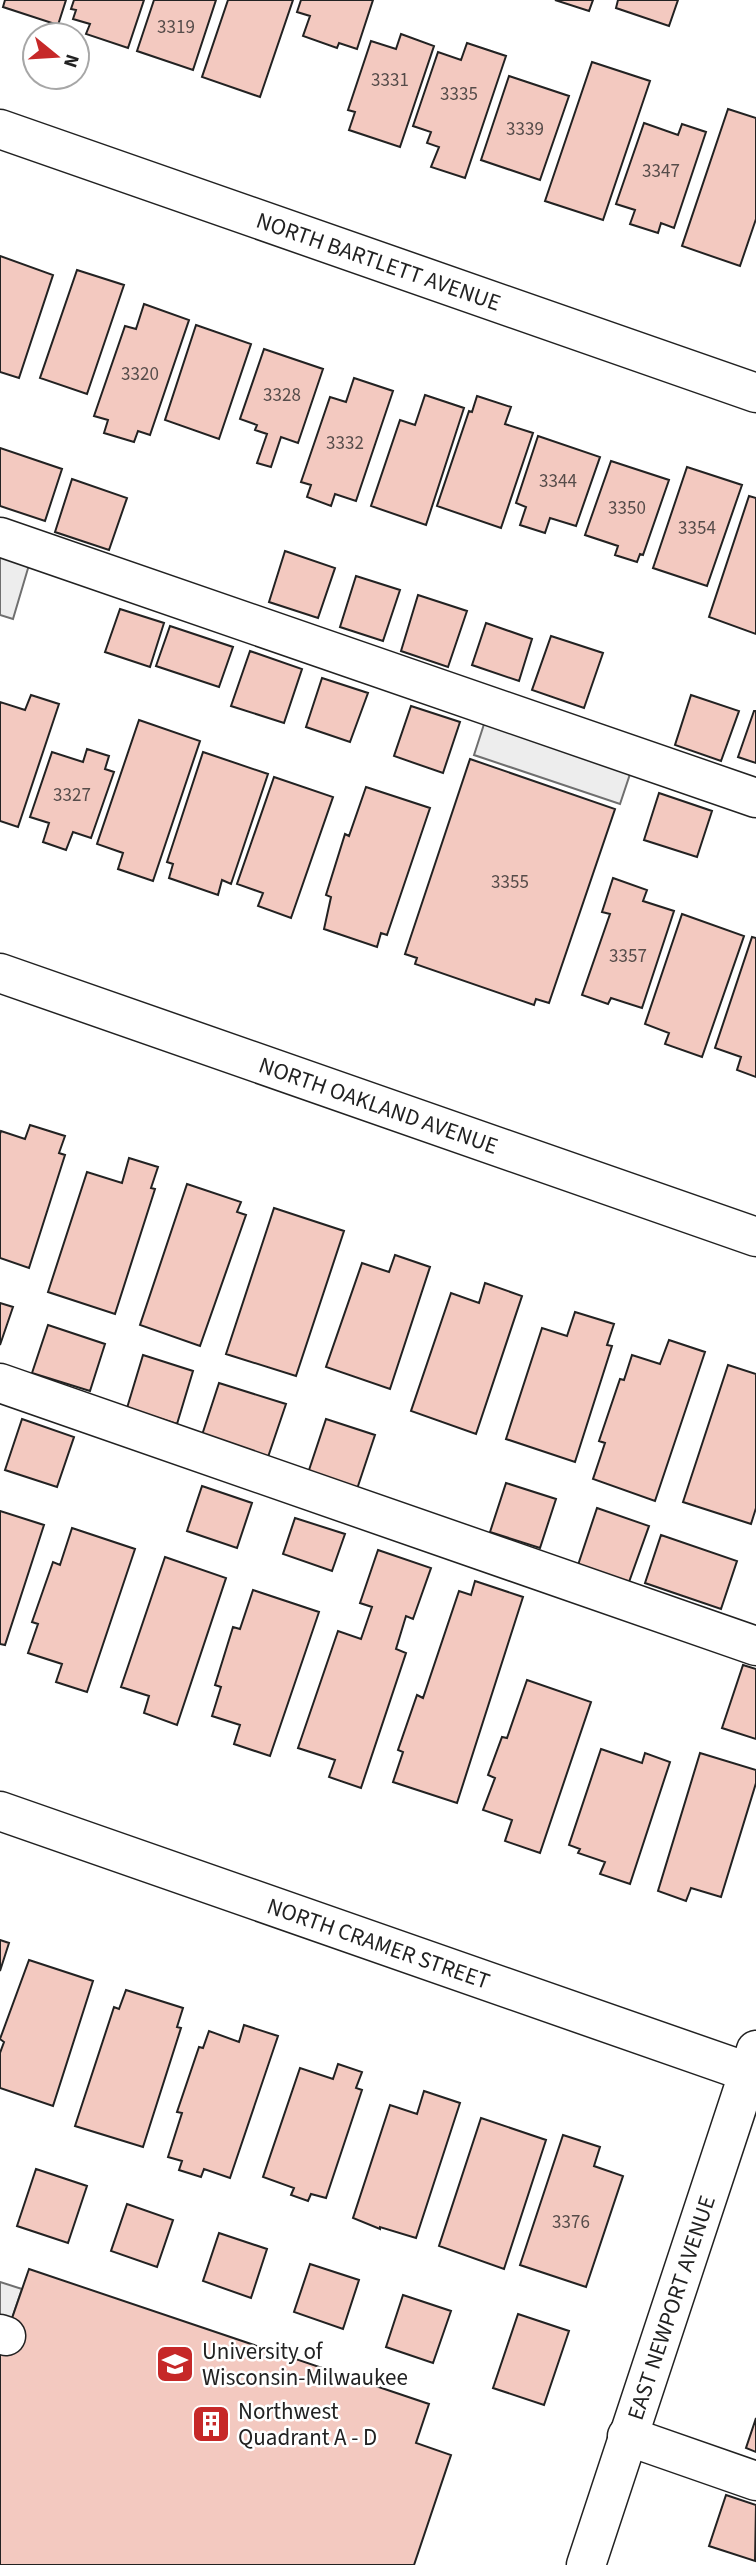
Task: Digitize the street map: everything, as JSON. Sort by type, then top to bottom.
[{"type":"street","name":"NORTH BARTLETT AVENUE","points":[[0,129],[756,393]]},
{"type":"street","points":[[0,537],[756,799]]},
{"type":"street","name":"NORTH OAKLAND AVENUE","points":[[0,973],[756,1237]]},
{"type":"street","points":[[0,1383],[756,1646]]},
{"type":"street","name":"NORTH CRAMER STREET","points":[[0,1811],[754,2066]]},
{"type":"street","name":"EAST NEWPORT AVENUE","points":[[586,2565],[627,2436],[754,2066]]},
{"type":"street","points":[[627,2436],[756,2481]]},
{"type":"shaded area","points":[[0,556],[29,565],[13,619],[0,615]]},
{"type":"shaded area","points":[[486,718],[632,768],[620,804],[474,755]]},
{"type":"shaded area","points":[[0,2282],[22,2289],[0,2353]]},
{"type":"building","points":[[5,0],[66,0],[59,21],[46,21],[3,7]]},
{"type":"building","points":[[74,0],[144,0],[128,48],[91,36],[91,21],[73,19],[76,10],[71,9]]},
{"type":"building","points":[[154,0],[216,0],[193,70],[137,51]]},
{"type":"building","points":[[228,0],[293,0],[260,97],[202,77]]},
{"type":"building","points":[[301,0],[373,0],[357,49],[339,43],[337,48],[303,36],[310,16],[297,12]]},
{"type":"building","points":[[555,0],[593,0],[589,11]]},
{"type":"building","points":[[618,0],[678,0],[669,26],[616,8]]},
{"type":"building","points":[[401,34],[434,46],[400,147],[349,130],[355,112],[348,110],[371,41],[396,49]]},
{"type":"building","points":[[467,43],[506,56],[465,178],[431,167],[439,147],[427,143],[431,132],[413,126],[438,52],[461,60]]},
{"type":"building","points":[[592,62],[650,81],[603,220],[545,201]]},
{"type":"building","points":[[509,76],[569,96],[540,180],[481,160]]},
{"type":"building","points":[[728,109],[756,118],[756,219],[740,266],[682,246]]},
{"type":"building","points":[[644,123],[678,135],[682,124],[706,132],[674,228],[661,223],[658,233],[630,224],[635,210],[616,204]]},
{"type":"building","points":[[0,256],[53,275],[19,378],[0,372]]},
{"type":"building","points":[[77,270],[124,285],[87,394],[40,378]]},
{"type":"building","points":[[144,304],[189,320],[150,435],[138,431],[134,442],[104,433],[108,420],[94,416],[125,326],[136,329]]},
{"type":"building","points":[[196,325],[251,344],[219,439],[165,420]]},
{"type":"building","points":[[264,349],[323,369],[298,443],[281,437],[271,467],[257,463],[267,434],[255,430],[257,425],[240,419]]},
{"type":"building","points":[[354,378],[393,391],[356,501],[335,494],[331,506],[307,497],[311,485],[301,482],[330,397],[346,402]]},
{"type":"building","points":[[425,395],[464,408],[426,525],[371,506],[400,420],[415,425]]},
{"type":"building","points":[[477,396],[511,407],[505,424],[533,433],[501,528],[437,506],[469,411],[472,412]]},
{"type":"building","points":[[538,436],[600,457],[576,526],[550,518],[545,533],[520,525],[526,507],[516,503]]},
{"type":"building","points":[[0,448],[62,469],[45,521],[0,506]]},
{"type":"building","points":[[611,461],[669,480],[643,555],[640,554],[637,562],[615,555],[618,546],[585,535]]},
{"type":"building","points":[[687,467],[742,485],[707,586],[653,568]]},
{"type":"building","points":[[72,479],[127,498],[109,550],[55,532]]},
{"type":"building","points":[[749,496],[756,498],[756,634],[709,617]]},
{"type":"building","points":[[285,551],[335,568],[318,618],[269,602]]},
{"type":"building","points":[[356,576],[400,590],[383,641],[340,627]]},
{"type":"building","points":[[418,595],[467,611],[448,667],[401,651]]},
{"type":"building","points":[[120,609],[164,623],[150,667],[105,652]]},
{"type":"building","points":[[486,623],[532,639],[519,681],[472,665]]},
{"type":"building","points":[[170,626],[233,647],[219,687],[156,666]]},
{"type":"building","points":[[551,636],[603,653],[584,708],[532,690]]},
{"type":"building","points":[[250,651],[302,669],[284,723],[231,706]]},
{"type":"building","points":[[322,678],[368,693],[350,742],[306,727]]},
{"type":"building","points":[[31,695],[59,704],[18,827],[0,821],[0,702],[25,710]]},
{"type":"building","points":[[691,695],[739,711],[721,761],[675,745]]},
{"type":"building","points":[[411,706],[460,722],[443,773],[394,756]]},
{"type":"building","points":[[756,711],[756,763],[738,757]]},
{"type":"building","points":[[139,720],[200,741],[153,881],[118,869],[123,853],[97,844]]},
{"type":"building","points":[[87,749],[109,756],[105,769],[114,772],[91,838],[73,832],[66,850],[43,842],[49,823],[30,817],[52,752],[83,762]]},
{"type":"building","points":[[203,752],[268,774],[231,884],[222,880],[218,895],[169,878],[173,864],[167,862]]},
{"type":"building","points":[[470,759],[615,809],[549,1003],[536,999],[534,1005],[415,964],[417,958],[405,954]]},
{"type":"building","points":[[274,777],[333,797],[291,918],[258,906],[263,893],[237,884]]},
{"type":"building","points":[[366,787],[430,808],[387,935],[381,933],[377,947],[324,929],[331,897],[326,895],[345,834],[349,836]]},
{"type":"building","points":[[659,793],[712,811],[697,857],[644,840]]},
{"type":"building","points":[[613,878],[647,890],[643,901],[674,911],[642,1008],[611,998],[608,1004],[582,995],[610,914],[602,912]]},
{"type":"building","points":[[682,914],[744,936],[702,1057],[665,1044],[669,1033],[645,1024]]},
{"type":"building","points":[[752,937],[756,938],[756,1077],[737,1070],[741,1057],[715,1048]]},
{"type":"building","points":[[30,1125],[65,1136],[59,1153],[65,1155],[29,1268],[0,1258],[0,1134],[1,1131],[25,1139]]},
{"type":"building","points":[[129,1158],[158,1167],[151,1188],[155,1189],[115,1314],[48,1292],[87,1172],[122,1183]]},
{"type":"building","points":[[187,1184],[241,1202],[237,1212],[246,1215],[200,1346],[140,1325]]},
{"type":"building","points":[[274,1208],[344,1231],[296,1376],[226,1354]]},
{"type":"building","points":[[395,1255],[430,1267],[390,1389],[326,1367],[362,1263],[389,1272]]},
{"type":"building","points":[[485,1283],[522,1296],[476,1434],[411,1411],[451,1293],[479,1303]]},
{"type":"building","points":[[0,1303],[13,1307],[0,1345]]},
{"type":"building","points":[[575,1312],[614,1324],[607,1345],[612,1346],[575,1462],[506,1439],[542,1328],[567,1336]]},
{"type":"building","points":[[48,1325],[105,1344],[90,1391],[32,1373]]},
{"type":"building","points":[[669,1340],[705,1352],[655,1501],[593,1479],[605,1443],[599,1441],[620,1379],[624,1380],[632,1355],[660,1364]]},
{"type":"building","points":[[143,1355],[193,1371],[177,1424],[127,1408]]},
{"type":"building","points":[[728,1365],[756,1374],[756,1508],[751,1524],[683,1502]]},
{"type":"building","points":[[219,1383],[286,1404],[268,1457],[202,1435]]},
{"type":"building","points":[[22,1419],[74,1437],[57,1487],[5,1470]]},
{"type":"building","points":[[326,1419],[375,1435],[357,1489],[308,1473]]},
{"type":"building","points":[[506,1483],[556,1499],[540,1548],[490,1532]]},
{"type":"building","points":[[202,1486],[252,1503],[237,1548],[187,1531]]},
{"type":"building","points":[[597,1508],[649,1526],[629,1582],[578,1565]]},
{"type":"building","points":[[0,1511],[44,1525],[5,1645],[0,1644]]},
{"type":"building","points":[[295,1518],[345,1534],[332,1571],[283,1554]]},
{"type":"building","points":[[72,1528],[135,1549],[87,1692],[56,1682],[62,1664],[28,1653],[38,1624],[32,1622],[53,1562],[60,1565]]},
{"type":"building","points":[[661,1535],[737,1561],[721,1609],[645,1583]]},
{"type":"building","points":[[378,1550],[431,1568],[413,1619],[406,1616],[396,1649],[406,1653],[361,1788],[329,1777],[335,1760],[298,1748],[338,1631],[361,1639],[372,1607],[360,1603]]},
{"type":"building","points":[[165,1557],[226,1578],[177,1725],[144,1713],[149,1696],[121,1687]]},
{"type":"building","points":[[475,1581],[523,1597],[457,1803],[393,1782],[403,1752],[398,1750],[417,1695],[423,1698],[459,1591],[471,1595]]},
{"type":"building","points":[[253,1590],[319,1612],[270,1756],[234,1744],[240,1725],[212,1716],[221,1687],[215,1685],[233,1627],[240,1629]]},
{"type":"building","points":[[743,1665],[756,1669],[756,1739],[722,1728]]},
{"type":"building","points":[[527,1680],[591,1702],[540,1853],[505,1841],[512,1820],[483,1810],[495,1778],[488,1775],[502,1737],[507,1738]]},
{"type":"building","points":[[601,1749],[642,1763],[645,1753],[670,1762],[630,1884],[600,1874],[605,1862],[578,1853],[580,1849],[569,1845]]},
{"type":"building","points":[[700,1753],[756,1770],[756,1783],[721,1897],[691,1888],[686,1901],[658,1891]]},
{"type":"building","points":[[0,1940],[9,1943],[0,1971]]},
{"type":"building","points":[[29,1960],[93,1981],[53,2106],[0,2088],[0,2053],[4,2042],[0,2039]]},
{"type":"building","points":[[126,1990],[183,2008],[177,2027],[181,2028],[143,2147],[75,2126],[114,2007],[119,2009]]},
{"type":"building","points":[[244,2025],[278,2036],[230,2178],[204,2169],[201,2177],[179,2170],[182,2161],[168,2157],[182,2113],[177,2112],[199,2047],[203,2048],[209,2031],[239,2042]]},
{"type":"building","points":[[338,2064],[362,2072],[356,2088],[362,2090],[326,2198],[311,2194],[308,2201],[291,2195],[294,2188],[263,2177],[300,2068],[333,2079]]},
{"type":"building","points":[[424,2091],[460,2103],[416,2238],[380,2229],[353,2218],[390,2105],[417,2114]]},
{"type":"building","points":[[481,2118],[546,2140],[504,2269],[439,2246]]},
{"type":"building","points":[[563,2135],[600,2147],[594,2166],[623,2176],[586,2287],[520,2265]]},
{"type":"building","points":[[36,2169],[87,2186],[68,2243],[17,2226]]},
{"type":"building","points":[[127,2204],[173,2220],[157,2267],[111,2251]]},
{"type":"building","points":[[219,2233],[267,2249],[251,2298],[203,2281]]},
{"type":"building","points":[[310,2264],[359,2280],[343,2329],[294,2312]]},
{"type":"building","name":"University of Wisconsin-Milwaukee","points":[[29,2269],[429,2404],[416,2443],[451,2455],[414,2565],[0,2565],[0,2353]]},
{"type":"building","name":"University of Wisconsin-Milwaukee","points":[[29,2269],[429,2404],[416,2443],[451,2455],[414,2565],[0,2565],[0,2353]]},
{"type":"building","points":[[403,2295],[451,2311],[433,2363],[386,2347]]},
{"type":"building","points":[[518,2314],[569,2331],[544,2405],[493,2388]]},
{"type":"building","points":[[756,2418],[756,2452],[746,2448]]},
{"type":"building","points":[[726,2495],[756,2505],[755,2561],[709,2546]]},
{"type":"place","name":"University of Wisconsin-Milwaukee","points":[[175,2364]]},
{"type":"place","name":"Northwest Quadrant A - D","points":[[211,2424]]}]
